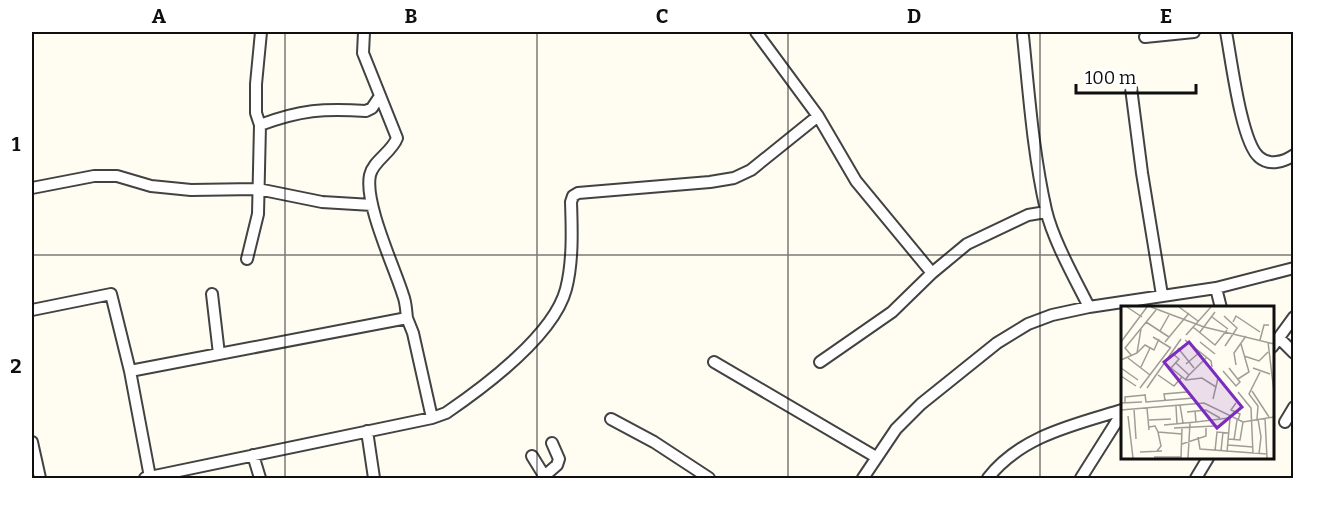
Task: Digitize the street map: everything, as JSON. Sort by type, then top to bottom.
[{"type":"street","points":[[247,259],[256,222],[260,125],[256,113],[256,84],[261,32]]},
{"type":"street","points":[[364,32],[363,53],[397,138],[395,144],[371,171],[369,177],[372,205],[404,298],[432,418]]},
{"type":"street","points":[[756,32],[818,116],[856,181],[932,273]]},
{"type":"street","points":[[1145,37],[1194,32]]},
{"type":"street","points":[[1226,32],[1245,128],[1254,150],[1258,157],[1267,162],[1276,163],[1293,155]]},
{"type":"street","points":[[1023,36],[1035,149],[1046,212],[1089,307]]},
{"type":"street","points":[[1131,88],[1162,295]]},
{"type":"street","points":[[260,125],[285,116],[313,110],[366,111],[372,108],[380,96]]},
{"type":"street","points":[[32,310],[111,294],[129,371],[147,478],[432,418],[446,413],[459,404],[522,353],[546,324],[565,291],[570,267],[573,196],[578,193],[610,189],[710,182],[734,178],[751,170],[818,116]]},
{"type":"street","points":[[32,188],[94,176],[117,176],[144,185],[191,190],[258,189],[322,202],[372,205]]},
{"type":"street","points":[[820,362],[892,312],[932,273],[967,244],[1028,215],[1046,212]]},
{"type":"street","points":[[863,478],[896,429],[921,404],[997,342],[1028,324],[1052,315],[1089,307],[1216,288],[1293,268]]},
{"type":"street","points":[[1216,288],[1220,306]]},
{"type":"street","points":[[212,294],[219,354]]},
{"type":"street","points":[[1293,317],[1276,343],[1293,354]]},
{"type":"street","points":[[129,371],[407,318]]},
{"type":"street","points":[[714,362],[876,457]]},
{"type":"street","points":[[1285,422],[1293,407]]},
{"type":"street","points":[[988,478],[1017,450],[1052,431],[1121,412]]},
{"type":"street","points":[[1081,478],[1121,414]]},
{"type":"street","points":[[611,418],[654,442],[709,478]]},
{"type":"street","points":[[367,431],[374,478]]},
{"type":"street","points":[[32,442],[40,478]]},
{"type":"street","points":[[532,456],[543,478],[559,459],[552,443]]},
{"type":"street","points":[[253,455],[260,478]]},
{"type":"street","points":[[1196,478],[1207,459]]}]
